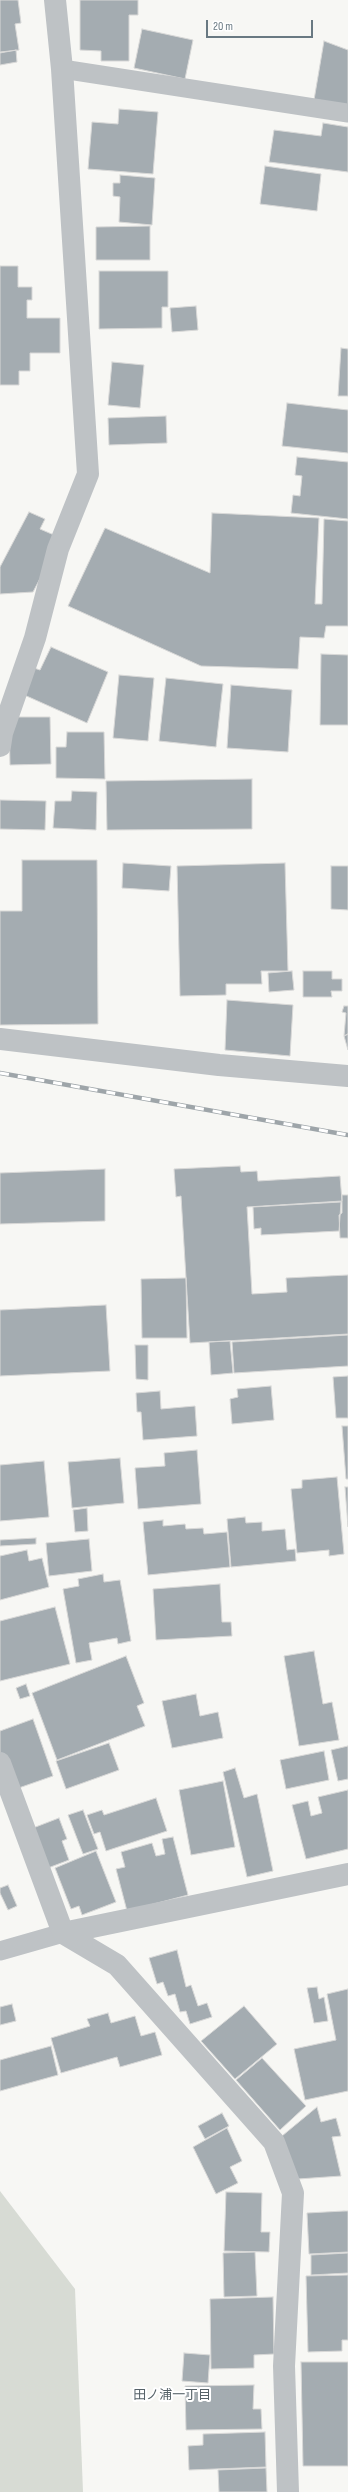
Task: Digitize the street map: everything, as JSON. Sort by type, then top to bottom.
[{"type":"street","points":[[0,746],[2,733],[35,638],[58,549],[88,474],[62,69],[55,0]]},
{"type":"street","points":[[0,1039],[219,1065],[348,1076]]},
{"type":"street","points":[[0,1763],[63,1933],[118,1965],[274,2142],[293,2193],[284,2366],[288,2492]]},
{"type":"street","points":[[63,1933],[348,1874]]},
{"type":"lane","points":[[62,69],[348,113]]},
{"type":"lane","points":[[0,1951],[63,1933]]},
{"type":"shaded area","points":[[0,2191],[75,2289],[83,2492],[0,2492]]},
{"type":"building","points":[[0,0],[18,0],[21,23],[15,24],[19,50],[0,52]]},
{"type":"building","points":[[80,0],[138,0],[138,15],[129,15],[129,61],[101,61],[101,51],[80,50]]},
{"type":"building","points":[[142,29],[193,40],[185,79],[134,68]]},
{"type":"building","points":[[324,41],[348,50],[348,105],[314,100]]},
{"type":"building","points":[[16,50],[17,62],[0,65],[0,53]]},
{"type":"building","points":[[119,109],[158,112],[153,174],[88,169],[92,122],[118,124]]},
{"type":"building","points":[[323,123],[348,127],[348,172],[269,162],[274,130],[321,136]]},
{"type":"building","points":[[265,166],[321,174],[317,211],[260,204]]},
{"type":"building","points":[[120,175],[155,178],[152,225],[119,222],[120,197],[113,196],[113,183],[120,183]]},
{"type":"building","points":[[150,226],[150,260],[96,260],[96,227]]},
{"type":"building","points":[[0,266],[18,266],[18,287],[32,287],[32,300],[27,300],[27,318],[60,318],[60,353],[30,353],[30,371],[19,371],[19,385],[0,385]]},
{"type":"building","points":[[99,271],[168,271],[168,307],[162,307],[162,328],[99,329]]},
{"type":"building","points":[[196,306],[198,330],[172,332],[170,308]]},
{"type":"building","points":[[341,348],[348,349],[348,396],[338,396]]},
{"type":"building","points":[[112,362],[144,365],[140,408],[108,405]]},
{"type":"building","points":[[287,403],[348,410],[348,453],[282,446]]},
{"type":"building","points":[[166,416],[167,443],[109,445],[108,418]]},
{"type":"building","points":[[297,457],[348,462],[348,519],[291,513],[293,495],[300,496],[302,476],[295,475]]},
{"type":"building","points":[[29,512],[45,519],[40,529],[61,538],[33,592],[0,594],[0,567]]},
{"type":"building","points":[[212,513],[319,518],[315,604],[322,604],[324,519],[348,521],[348,626],[326,626],[324,638],[300,637],[298,669],[201,666],[68,606],[105,528],[210,573]]},
{"type":"building","points":[[51,647],[108,672],[87,723],[22,694],[34,668],[40,670]]},
{"type":"building","points":[[321,654],[348,655],[348,725],[320,725]]},
{"type":"building","points":[[119,675],[154,678],[148,741],[113,738]]},
{"type":"building","points":[[166,678],[223,684],[216,747],[159,741]]},
{"type":"building","points":[[231,685],[292,690],[288,752],[227,748]]},
{"type":"building","points":[[9,717],[50,717],[51,764],[10,765]]},
{"type":"building","points":[[67,732],[104,732],[105,779],[56,778],[56,747],[66,747]]},
{"type":"building","points":[[252,779],[252,829],[107,830],[106,781]]},
{"type":"building","points":[[72,791],[97,792],[96,830],[53,828],[55,801],[71,801]]},
{"type":"building","points":[[0,800],[46,801],[45,830],[0,829]]},
{"type":"building","points":[[22,860],[97,860],[98,1024],[0,1025],[0,911],[22,911]]},
{"type":"building","points":[[123,863],[171,866],[169,891],[122,888]]},
{"type":"building","points":[[285,863],[288,971],[261,971],[262,984],[226,984],[226,995],[180,996],[177,866]]},
{"type":"building","points":[[331,866],[348,866],[348,910],[331,909]]},
{"type":"building","points":[[292,971],[294,990],[269,992],[268,973]]},
{"type":"building","points":[[303,971],[332,971],[332,979],[342,979],[342,991],[331,991],[332,997],[303,997]]},
{"type":"building","points":[[227,1000],[293,1005],[290,1056],[225,1050]]},
{"type":"building","points":[[344,1006],[348,1006],[348,1034],[344,1036],[346,1013],[342,1012]]},
{"type":"building","points":[[348,1034],[348,1050],[344,1036]]},
{"type":"building","points":[[240,1166],[241,1172],[257,1171],[258,1181],[340,1176],[342,1201],[247,1207],[252,1294],[287,1292],[286,1278],[348,1275],[348,1334],[190,1343],[181,1196],[176,1197],[174,1169]]},
{"type":"building","points":[[105,1169],[105,1221],[0,1224],[0,1173]]},
{"type":"building","points":[[342,1195],[348,1195],[348,1238],[340,1238],[339,1215],[342,1213]]},
{"type":"building","points":[[341,1202],[339,1231],[261,1235],[261,1228],[254,1229],[253,1207]]},
{"type":"building","points":[[186,1278],[187,1338],[142,1338],[141,1279]]},
{"type":"building","points":[[106,1305],[110,1371],[0,1376],[0,1310]]},
{"type":"building","points":[[348,1335],[348,1366],[234,1373],[232,1342]]},
{"type":"building","points":[[230,1341],[233,1373],[211,1375],[209,1342]]},
{"type":"building","points":[[135,1345],[148,1345],[148,1380],[136,1379]]},
{"type":"building","points":[[348,1376],[348,1418],[336,1418],[333,1377]]},
{"type":"building","points":[[271,1386],[274,1420],[232,1424],[230,1399],[238,1397],[237,1389]]},
{"type":"building","points":[[160,1391],[161,1409],[195,1406],[197,1436],[143,1440],[141,1412],[137,1412],[136,1393]]},
{"type":"building","points":[[342,1426],[348,1426],[348,1479],[346,1479]]},
{"type":"building","points":[[197,1450],[201,1504],[138,1509],[135,1468],[165,1466],[164,1453]]},
{"type":"building","points":[[120,1458],[124,1503],[72,1508],[68,1462]]},
{"type":"building","points":[[44,1461],[49,1517],[0,1521],[0,1465]]},
{"type":"building","points":[[337,1477],[344,1554],[329,1556],[329,1550],[297,1553],[291,1489],[302,1488],[302,1480]]},
{"type":"building","points":[[345,1487],[348,1487],[348,1527]]},
{"type":"building","points":[[87,1508],[88,1531],[75,1532],[73,1510]]},
{"type":"building","points":[[245,1517],[246,1523],[262,1522],[262,1531],[285,1529],[287,1550],[295,1549],[296,1561],[231,1567],[227,1519]]},
{"type":"building","points":[[163,1520],[163,1526],[185,1524],[186,1529],[203,1528],[204,1534],[227,1532],[230,1567],[148,1575],[143,1522]]},
{"type":"building","points":[[36,1538],[36,1544],[0,1546],[0,1540]]},
{"type":"building","points":[[89,1539],[92,1571],[49,1576],[46,1543]]},
{"type":"building","points":[[27,1550],[29,1561],[42,1558],[49,1587],[0,1600],[0,1556]]},
{"type":"building","points":[[103,1574],[104,1582],[120,1580],[131,1641],[118,1644],[117,1638],[89,1643],[92,1660],[76,1663],[63,1589],[79,1586],[78,1579]]},
{"type":"building","points":[[220,1584],[222,1622],[231,1622],[232,1636],[156,1640],[153,1589]]},
{"type":"building","points":[[55,1607],[70,1664],[0,1681],[0,1621]]},
{"type":"building","points":[[314,1651],[323,1704],[332,1702],[339,1740],[299,1746],[284,1656]]},
{"type":"building","points":[[126,1656],[144,1703],[137,1706],[145,1726],[57,1760],[32,1693]]},
{"type":"building","points":[[26,1684],[30,1696],[20,1699],[16,1688]]},
{"type":"building","points":[[196,1694],[200,1716],[218,1712],[223,1738],[172,1748],[162,1701]]},
{"type":"building","points":[[33,1719],[53,1776],[13,1790],[0,1753],[0,1731]]},
{"type":"building","points":[[109,1743],[119,1770],[66,1789],[56,1761]]},
{"type":"building","points":[[348,1746],[348,1779],[338,1781],[331,1750]]},
{"type":"building","points":[[324,1751],[329,1780],[286,1789],[280,1760]]},
{"type":"building","points":[[235,1768],[244,1798],[257,1794],[273,1871],[247,1877],[223,1772]]},
{"type":"building","points":[[223,1781],[235,1847],[191,1855],[179,1790]]},
{"type":"building","points":[[348,1790],[348,1849],[306,1859],[292,1805],[308,1801],[311,1816],[322,1813],[318,1797]]},
{"type":"building","points":[[156,1798],[167,1831],[106,1851],[100,1832],[94,1834],[87,1815],[102,1810],[104,1815]]},
{"type":"building","points":[[83,1810],[98,1849],[83,1854],[68,1815]]},
{"type":"building","points":[[59,1818],[67,1839],[62,1841],[69,1860],[48,1868],[33,1828]]},
{"type":"building","points":[[173,1837],[188,1895],[127,1911],[116,1869],[125,1867],[121,1852],[152,1843],[156,1856],[165,1854],[162,1839]]},
{"type":"building","points":[[96,1851],[116,1902],[82,1915],[79,1906],[71,1909],[55,1868]]},
{"type":"building","points":[[8,1885],[17,1906],[8,1910],[0,1893],[0,1888]]},
{"type":"building","points":[[177,1950],[186,1987],[191,1985],[198,2006],[207,2003],[212,2017],[190,2024],[186,2011],[180,2012],[175,1994],[168,1996],[163,1982],[157,1984],[149,1958]]},
{"type":"building","points":[[317,1987],[319,1999],[324,1997],[328,2021],[314,2023],[307,1988]]},
{"type":"building","points":[[348,1989],[348,2091],[305,2100],[294,2049],[336,2040],[327,1994]]},
{"type":"building","points":[[12,2004],[16,2021],[0,2025],[0,2007]]},
{"type":"building","points":[[244,2006],[277,2044],[235,2079],[201,2041]]},
{"type":"building","points":[[108,2013],[111,2023],[135,2016],[141,2036],[155,2032],[162,2055],[120,2067],[117,2057],[61,2073],[51,2038],[90,2026],[87,2019]]},
{"type":"building","points":[[51,2046],[58,2075],[0,2091],[0,2060]]},
{"type":"building","points":[[262,2058],[306,2106],[280,2130],[236,2080]]},
{"type":"building","points":[[317,2107],[321,2122],[336,2118],[341,2136],[332,2137],[341,2176],[298,2179],[282,2136]]},
{"type":"building","points":[[222,2113],[229,2126],[205,2139],[198,2126]]},
{"type":"building","points":[[227,2128],[242,2161],[230,2167],[238,2183],[216,2194],[193,2147]]},
{"type":"building","points":[[226,2192],[262,2193],[261,2232],[270,2232],[269,2252],[224,2251]]},
{"type":"building","points":[[348,2211],[348,2252],[309,2254],[307,2213]]},
{"type":"building","points":[[255,2252],[257,2296],[224,2297],[223,2253]]},
{"type":"building","points":[[348,2253],[348,2273],[311,2275],[311,2255]]},
{"type":"building","points":[[348,2275],[348,2340],[342,2340],[342,2351],[308,2352],[306,2276]]},
{"type":"building","points":[[273,2297],[274,2354],[254,2355],[254,2368],[211,2369],[210,2299]]},
{"type":"building","points":[[184,2353],[210,2355],[208,2383],[182,2381]]},
{"type":"building","points":[[301,2362],[348,2362],[348,2466],[303,2466]]},
{"type":"building","points":[[254,2385],[253,2409],[261,2409],[262,2429],[186,2430],[185,2386]]},
{"type":"building","points":[[265,2432],[266,2467],[189,2470],[188,2446],[203,2445],[203,2434]]},
{"type":"building","points":[[266,2468],[267,2492],[219,2492],[218,2470]]},
{"type":"railway","points":[[0,1073],[348,1135]]},
{"type":"district","name":"田ノ浦一丁目","points":[[172,2396]]}]
